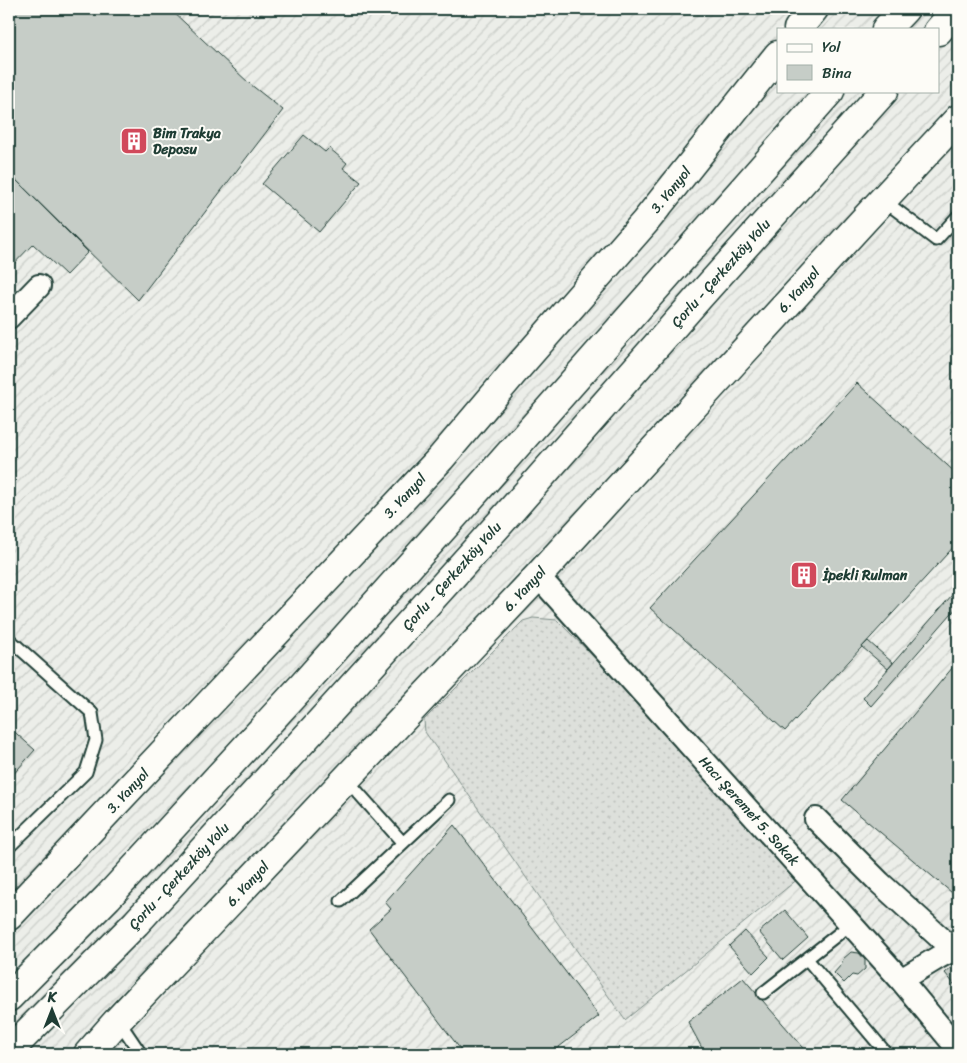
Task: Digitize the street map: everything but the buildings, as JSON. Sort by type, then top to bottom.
[{"type":"main road","points":[[799,28],[814,9]]},
{"type":"main road","points":[[887,28],[905,9]]},
{"type":"main road","points":[[940,29],[957,9]]},
{"type":"main road","name":"3. Yanyol","points":[[9,916],[441,458],[645,222],[777,56]]},
{"type":"main road","points":[[9,998],[108,897],[303,685],[829,92]]},
{"type":"main road","name":"Çorlu - Çerkezköy Yolu","points":[[9,1051],[136,923],[331,710],[501,522],[883,92]]},
{"type":"main road","name":"6. Yanyol","points":[[88,1054],[538,576],[958,119]]},
{"type":"street","points":[[9,317],[39,286]]},
{"type":"street","name":"Hacı Şeremet 5. Sokak","points":[[538,576],[901,980],[958,1049]]},
{"type":"street","points":[[816,819],[880,883],[956,950],[901,980]]},
{"type":"lane","points":[[883,200],[936,240],[958,216]]},
{"type":"lane","points":[[9,639],[92,713],[96,740],[86,772],[9,847]]},
{"type":"lane","points":[[346,779],[403,843]]},
{"type":"lane","points":[[341,901],[449,800]]},
{"type":"lane","points":[[763,993],[851,924]]},
{"type":"lane","points":[[807,959],[887,1054]]},
{"type":"lane","points":[[118,1020],[141,1054]]},
{"type":"shaded area","points":[[9,9],[958,9],[958,1054],[9,1054]]},
{"type":"shaded area","points":[[533,618],[557,620],[664,728],[799,878],[625,1020],[425,732],[424,720],[523,621]]},
{"type":"place","name":"Bim Trakya Deposu","points":[[134,141]]},
{"type":"place","name":"İpekli Rulman","points":[[804,575]]}]
